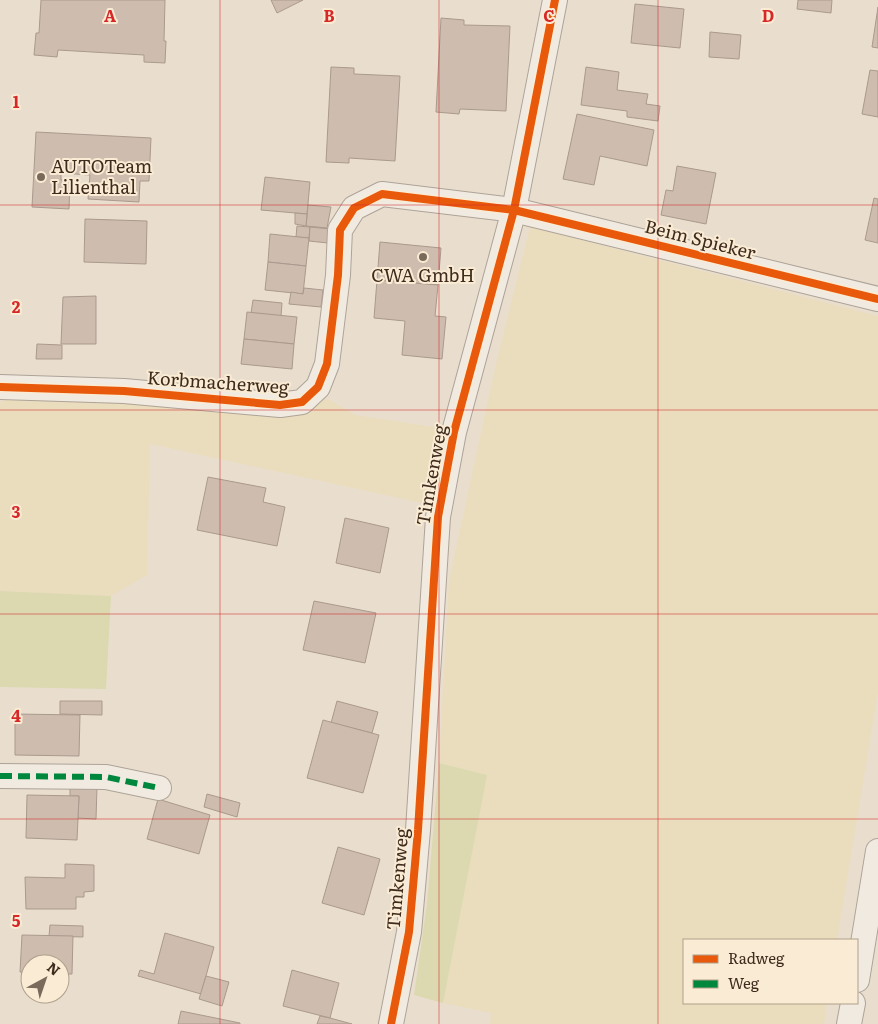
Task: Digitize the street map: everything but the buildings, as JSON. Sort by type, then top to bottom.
[{"type":"street","name":"Timkenweg","points":[[391,1024],[409,932],[418,830],[438,517],[454,432],[514,210],[555,0]]},
{"type":"street","name":"Korbmacherweg","points":[[0,387],[124,391],[280,406],[302,402],[318,387],[327,364],[338,275],[340,230],[354,208],[382,194],[514,210]]},
{"type":"street","name":"Beim Spieker","points":[[514,210],[878,298]]},
{"type":"street","points":[[0,776],[106,777],[159,788]]},
{"type":"street","points":[[858,974],[878,851]]},
{"type":"street","points":[[849,1024],[853,1004]]},
{"type":"shaded area","points":[[530,227],[878,316],[878,692],[837,939],[683,939],[683,1004],[827,1004],[824,1024],[490,1024],[491,1013],[443,1003],[486,775],[439,763],[449,581],[494,372]]},
{"type":"shaded area","points":[[11,398],[204,408],[321,398],[332,401],[355,415],[447,429],[436,506],[150,444],[147,575],[111,596],[0,591],[0,402]]},
{"type":"shaded area","points":[[0,591],[111,596],[106,689],[0,687]]},
{"type":"shaded area","points":[[439,763],[487,775],[443,1003],[414,995],[427,904]]},
{"type":"marked path","points":[[0,776],[106,777],[159,788]]},
{"type":"cycle path","points":[[391,1024],[409,932],[418,830],[438,517],[454,432],[514,210],[555,0]]},
{"type":"cycle path","points":[[0,387],[124,391],[280,405],[302,402],[318,387],[327,364],[338,275],[340,230],[354,208],[382,194],[514,210],[878,299]]},
{"type":"place","name":"AUTOTeam Lilienthal","points":[[41,177]]},
{"type":"place","name":"CWA GmbH","points":[[423,257]]}]
